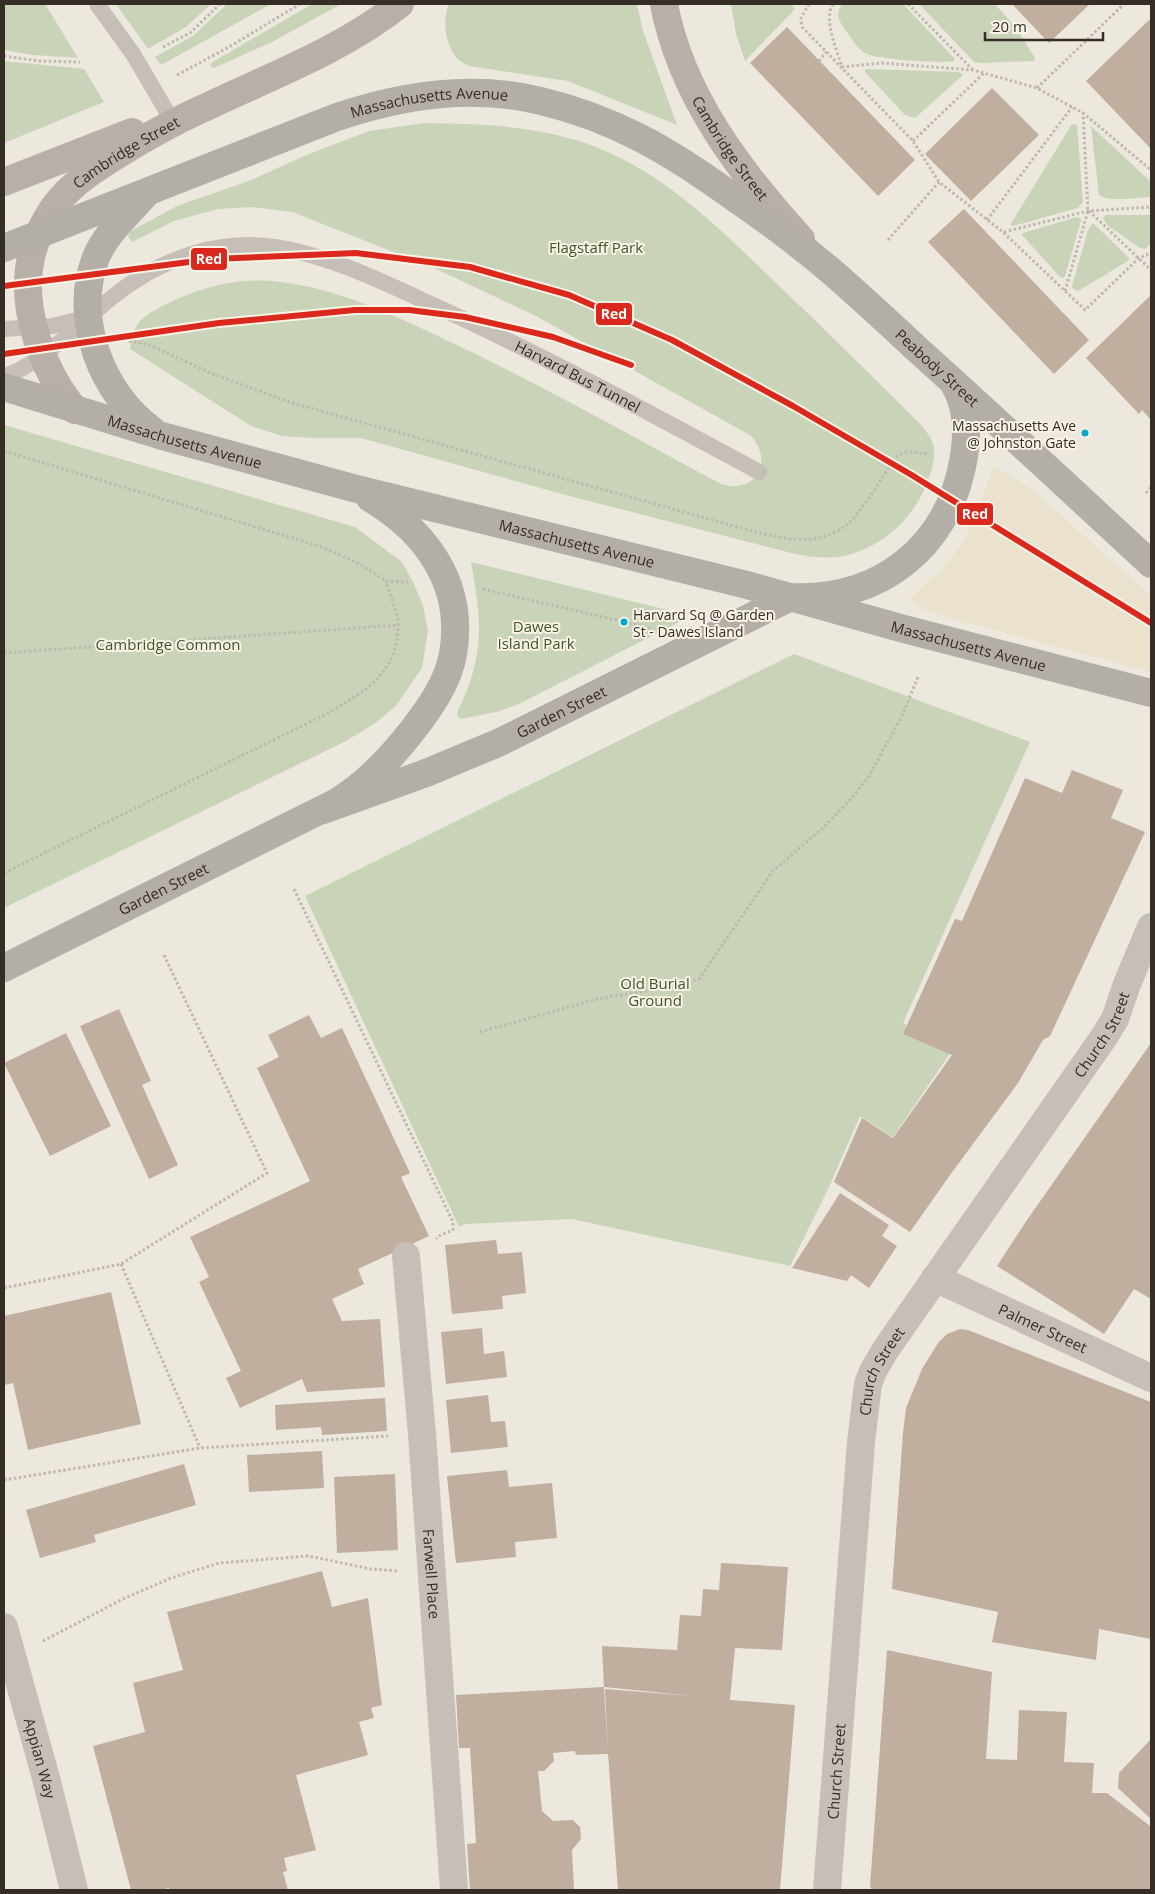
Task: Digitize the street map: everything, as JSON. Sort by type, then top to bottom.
[{"type":"main road","name":"Cambridge Street","points":[[75,410],[56,384],[42,355],[34,328],[27,280],[29,262],[38,235],[53,208],[76,184],[139,142],[204,108],[315,57],[358,33],[400,4]]},
{"type":"main road","name":"Cambridge Street","points":[[664,4],[673,41],[695,96],[722,139],[764,196],[784,221],[832,272]]},
{"type":"main road","name":"Massachusetts Avenue","points":[[4,248],[337,117],[380,104],[446,94],[494,94],[538,100],[583,112],[662,148],[758,214],[832,272]]},
{"type":"main road","points":[[4,182],[170,117],[204,108]]},
{"type":"main road","points":[[146,193],[106,240],[95,259],[90,280],[89,317],[97,354],[114,389],[136,417],[162,436]]},
{"type":"main road","name":"Peabody Street","points":[[832,272],[1151,564]]},
{"type":"main road","points":[[791,597],[818,597],[843,594],[873,583],[907,562],[931,536],[954,497],[965,448],[964,409],[952,380]]},
{"type":"main road","name":"Massachusetts Avenue","points":[[4,387],[162,436],[354,488],[791,597],[904,629],[1151,693]]},
{"type":"main road","name":"Garden Street","points":[[4,968],[346,797],[368,780],[405,741],[420,721],[441,688],[450,666],[454,648],[455,618],[452,599],[444,573],[423,542],[397,517],[354,488]]},
{"type":"main road","name":"Garden Street","points":[[323,810],[426,773],[498,743],[791,597]]},
{"type":"street","name":"Church Street","points":[[827,1890],[860,1450],[866,1396],[873,1371],[935,1278],[1104,1037],[1115,1018],[1151,927]]},
{"type":"street","name":"Farwell Place","points":[[406,1256],[422,1434],[454,1890]]},
{"type":"street","name":"Palmer Street","points":[[935,1278],[1151,1378]]},
{"type":"street","name":"Appian Way","points":[[4,1627],[46,1778],[74,1890]]},
{"type":"lane","points":[[96,4],[133,54],[170,117]]},
{"type":"lane","name":"Harvard Bus Tunnel","points":[[4,376],[42,355],[112,297],[160,267],[196,253],[240,246],[270,247],[320,259],[366,275],[510,341],[594,383],[759,472]]},
{"type":"lane","name":"Harvard Bus Tunnel","points":[[4,329],[52,326],[89,317]]},
{"type":"path","points":[[160,49],[190,33],[220,4]]},
{"type":"path","points":[[809,4],[801,18],[802,27],[913,141],[939,182],[1004,232],[1085,310],[1139,258],[1151,253]]},
{"type":"path","points":[[833,4],[831,7],[830,26],[842,67]]},
{"type":"path","points":[[908,4],[973,70]]},
{"type":"path","points":[[1038,88],[1124,4]]},
{"type":"path","points":[[819,61],[826,52]]},
{"type":"path","points":[[4,56],[80,62]]},
{"type":"path","points":[[842,67],[881,63],[973,70],[1038,88],[1083,113],[1151,170]]},
{"type":"path","points":[[913,141],[984,73]]},
{"type":"path","points":[[987,220],[1072,107]]},
{"type":"path","points":[[1065,291],[1088,210],[1083,113]]},
{"type":"path","points":[[888,240],[939,182]]},
{"type":"path","points":[[1004,232],[1088,210],[1151,207]]},
{"type":"path","points":[[1088,210],[1151,270]]},
{"type":"path","points":[[131,342],[147,344],[213,374],[290,402],[759,533],[794,540],[811,539],[831,534],[846,526],[857,514],[894,459],[908,451],[927,454]]},
{"type":"path","points":[[4,451],[322,547],[358,563],[386,581],[413,582]]},
{"type":"path","points":[[1146,493],[1151,487]]},
{"type":"path","points":[[4,873],[326,714],[365,690],[386,670],[393,655],[398,625],[386,581]]},
{"type":"path","points":[[477,587],[652,629]]},
{"type":"path","points":[[4,653],[398,625]]},
{"type":"path","points":[[480,1032],[596,999],[676,986],[699,979],[772,872],[825,826],[851,799],[869,776],[902,716],[918,677]]},
{"type":"path","points":[[294,888],[453,1222],[453,1230],[439,1236],[432,1242]]},
{"type":"path","points":[[4,1288],[120,1264],[267,1173],[163,953]]},
{"type":"path","points":[[120,1264],[200,1448]]},
{"type":"path","points":[[4,1480],[200,1448],[422,1434]]},
{"type":"path","points":[[39,1644],[121,1600],[171,1578],[219,1563],[308,1556],[371,1569],[402,1572]]},
{"type":"green space","points":[[4,4],[45,4],[78,58],[33,55],[4,50]]},
{"type":"green space","points":[[116,4],[211,4],[186,27],[148,49]]},
{"type":"green space","points":[[227,4],[271,4],[161,65],[155,57],[193,36]]},
{"type":"green space","points":[[312,4],[341,4],[274,41],[214,68],[211,67],[211,63]]},
{"type":"green space","points":[[449,4],[637,4],[643,31],[677,125],[568,81],[469,66],[454,55],[448,41],[445,25]]},
{"type":"green space","points":[[731,4],[791,4],[795,9],[745,61],[736,34]]},
{"type":"green space","points":[[842,4],[903,4],[955,59],[954,61],[947,62],[924,61],[884,58],[867,54],[855,44],[840,21],[838,15]]},
{"type":"green space","points":[[919,4],[995,4],[1017,29],[1035,58],[1034,61],[974,62]]},
{"type":"green space","points":[[4,61],[84,69],[104,102],[4,143]]},
{"type":"green space","points":[[867,69],[959,72],[963,75],[915,118],[905,115],[865,72]]},
{"type":"green space","name":"Flagstaff Park","points":[[424,123],[527,129],[588,144],[615,155],[641,169],[689,203],[733,241],[812,317],[928,434],[934,448],[932,468],[924,490],[908,516],[886,537],[859,551],[844,556],[832,557],[813,557],[795,554],[558,493],[361,438],[282,436],[251,426],[130,349],[135,330],[144,317],[175,300],[200,290],[213,286],[253,281],[302,285],[363,303],[476,354],[721,484],[744,485],[752,480],[758,473],[761,465],[761,455],[750,435],[536,316],[434,268],[292,212],[251,207],[218,209],[174,221],[132,242],[128,236],[131,231],[177,206],[249,181],[304,156],[369,131]]},
{"type":"green space","points":[[1072,124],[1077,125],[1083,202],[1078,208],[1013,226],[1010,225]]},
{"type":"green space","points":[[1091,126],[1151,182],[1151,197],[1110,199],[1099,195]]},
{"type":"green space","points":[[1106,215],[1151,215],[1151,243],[1145,249],[1140,248],[1107,225],[1103,218]]},
{"type":"green space","points":[[1077,217],[1081,221],[1063,278],[1022,235],[1023,233]]},
{"type":"green space","points":[[1093,223],[1129,258],[1128,261],[1078,291],[1073,289],[1072,286],[1088,230]]},
{"type":"green space","name":"Cambridge Common","points":[[4,425],[355,527],[402,562],[413,582],[423,605],[428,631],[422,668],[396,706],[374,724],[344,742],[4,908]]},
{"type":"green space","name":"Dawes Island Park","points":[[471,562],[680,613],[684,617],[681,621],[519,704],[496,712],[461,719],[457,716],[457,713],[473,674],[479,639],[479,621]]},
{"type":"green space","name":"Old Burial Ground","points":[[794,654],[1030,742],[903,1023],[953,1049],[893,1137],[860,1116],[829,1187],[790,1266],[572,1219],[465,1224],[459,1227],[305,896]]},
{"type":"shaded area","points":[[993,466],[1032,489],[1151,596],[1151,672],[923,610],[909,599],[943,569],[964,541],[975,520]]},
{"type":"building","points":[[1012,4],[1090,4],[1049,43]]},
{"type":"building","points":[[1149,20],[1151,22],[1151,149],[1086,81]]},
{"type":"building","points":[[787,27],[915,160],[878,196],[750,63]]},
{"type":"building","points":[[992,88],[1039,135],[971,201],[925,154]]},
{"type":"building","points":[[964,209],[1089,340],[1054,374],[928,242]]},
{"type":"building","points":[[1151,295],[1151,420],[1142,410],[1139,414],[1086,358]]},
{"type":"building","points":[[1072,770],[1123,790],[1111,818],[1145,832],[1050,1036],[1043,1040],[1018,1083],[910,1232],[834,1182],[862,1118],[893,1138],[952,1055],[903,1034],[955,919],[962,921],[1025,778],[1062,793]]},
{"type":"building","points":[[119,1009],[151,1081],[142,1085],[178,1165],[149,1179],[80,1026]]},
{"type":"building","points":[[309,1015],[321,1038],[342,1028],[410,1173],[401,1177],[429,1236],[358,1269],[364,1284],[332,1299],[342,1321],[380,1319],[385,1387],[307,1392],[302,1379],[240,1408],[226,1378],[241,1371],[199,1282],[209,1277],[190,1237],[310,1181],[257,1068],[279,1057],[268,1035]]},
{"type":"building","points":[[66,1033],[111,1126],[50,1156],[4,1063]]},
{"type":"building","points":[[1151,1043],[1151,1299],[1134,1289],[1104,1334],[997,1266]]},
{"type":"building","points":[[840,1193],[889,1225],[882,1236],[897,1246],[869,1288],[851,1275],[847,1281],[792,1268]]},
{"type":"building","points":[[496,1240],[498,1254],[522,1252],[526,1293],[502,1296],[503,1309],[452,1314],[445,1245]]},
{"type":"building","points":[[111,1292],[141,1424],[28,1450],[13,1383],[4,1385],[4,1316]]},
{"type":"building","points":[[482,1328],[484,1354],[504,1351],[507,1377],[446,1384],[441,1332]]},
{"type":"building","points":[[960,1329],[968,1330],[1151,1402],[1151,1639],[1099,1629],[1096,1660],[992,1642],[998,1612],[892,1589],[906,1408],[922,1369],[938,1343],[947,1334]]},
{"type":"building","points":[[488,1395],[491,1422],[505,1421],[508,1447],[451,1453],[446,1400]]},
{"type":"building","points":[[385,1398],[387,1431],[322,1435],[321,1427],[276,1430],[275,1405]]},
{"type":"building","points":[[322,1451],[324,1488],[249,1492],[247,1455]]},
{"type":"building","points":[[184,1464],[196,1505],[94,1535],[96,1542],[40,1558],[26,1510]]},
{"type":"building","points":[[507,1470],[509,1487],[552,1483],[557,1538],[515,1542],[516,1557],[456,1563],[447,1476]]},
{"type":"building","points":[[395,1474],[398,1550],[337,1553],[334,1477]]},
{"type":"building","points":[[721,1563],[788,1567],[782,1650],[735,1648],[730,1700],[795,1705],[780,1890],[618,1890],[605,1689],[692,1696],[604,1687],[602,1646],[677,1650],[680,1615],[701,1616],[703,1589],[719,1590]]},
{"type":"building","points":[[322,1571],[332,1607],[368,1598],[382,1705],[371,1708],[374,1718],[359,1722],[368,1755],[296,1775],[316,1850],[284,1858],[287,1871],[283,1872],[288,1890],[169,1890],[169,1888],[160,1890],[131,1890],[93,1746],[145,1732],[133,1683],[183,1670],[167,1612]]},
{"type":"building","points":[[887,1650],[992,1672],[986,1759],[1017,1760],[1019,1710],[1067,1712],[1064,1762],[1094,1763],[1092,1793],[1107,1793],[1150,1826],[1151,1824],[1151,1890],[873,1890],[870,1887]]},
{"type":"building","points":[[604,1687],[608,1754],[576,1755],[575,1751],[553,1753],[554,1761],[544,1771],[538,1771],[542,1811],[553,1821],[573,1820],[580,1827],[581,1839],[572,1850],[574,1890],[470,1890],[467,1844],[476,1843],[470,1748],[459,1748],[456,1695]]},
{"type":"building","points":[[1151,1739],[1151,1819],[1118,1788],[1119,1773]]},
{"type":"transit line","name":"Red","points":[[4,286],[212,259],[356,253],[470,267],[569,295],[672,340],[793,406],[910,474],[1151,623]]},
{"type":"transit line","name":"Red","points":[[4,354],[219,323],[355,310],[409,310],[465,317],[553,337],[631,365]]},
{"type":"place","name":"Massachusetts Ave @ Johnston Gate","points":[[1085,433]]},
{"type":"place","name":"Harvard Sq @ Garden St - Dawes Island","points":[[624,622]]}]
